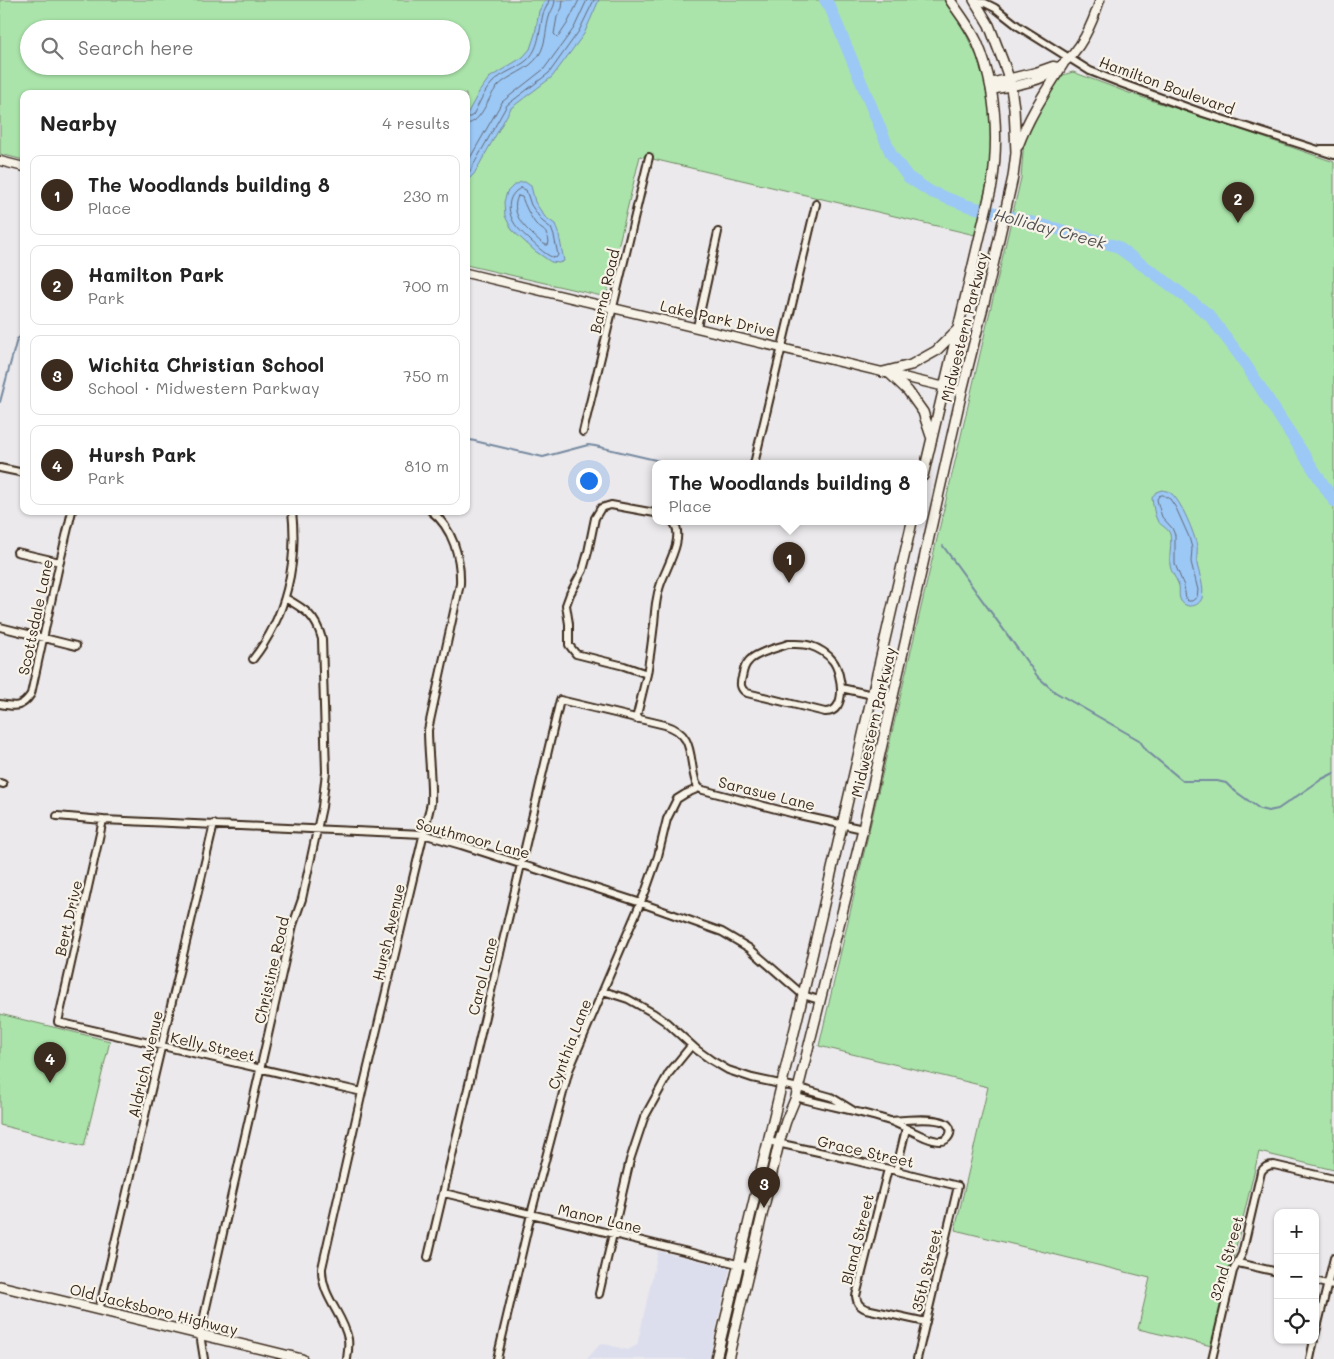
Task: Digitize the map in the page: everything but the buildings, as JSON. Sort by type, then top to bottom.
[{"type":"main road","name":"Midwestern Parkway","points":[[927,460],[995,168],[995,115],[984,62],[976,40],[950,0]]},
{"type":"main road","name":"Midwestern Parkway","points":[[728,1359],[779,1144],[786,1120],[798,1092],[819,1000],[863,829],[962,391],[1011,190],[1016,153],[1014,108],[1010,82],[989,26],[975,1]]},
{"type":"main road","points":[[1016,153],[1033,112],[1063,63]]},
{"type":"main road","points":[[886,373],[911,365],[936,351],[957,330]]},
{"type":"main road","points":[[886,373],[908,391],[923,412],[932,437]]},
{"type":"main road","name":"Midwestern Parkway","points":[[716,1359],[803,995],[911,525]]},
{"type":"main road","name":"Old Jacksboro Highway","points":[[0,1286],[302,1359]]},
{"type":"street","points":[[990,86],[1044,78],[1054,72],[1084,37],[1100,0]]},
{"type":"street","name":"Hamilton Boulevard","points":[[975,1],[995,8],[1063,63],[1090,71],[1203,113],[1334,155]]},
{"type":"street","points":[[1314,149],[1334,148]]},
{"type":"street","name":"Barna Road","points":[[583,432],[649,156]]},
{"type":"street","points":[[0,161],[20,166]]},
{"type":"street","points":[[755,460],[816,204]]},
{"type":"street","points":[[697,327],[718,232]]},
{"type":"street","name":"Lake Park Drive","points":[[470,273],[962,391]]},
{"type":"street","points":[[0,468],[20,472]]},
{"type":"street","points":[[647,674],[576,654],[569,645],[569,624],[566,605],[583,570],[595,518],[601,508],[611,505],[652,512]]},
{"type":"street","name":"Scottsdale Lane","points":[[0,704],[17,706],[28,699],[31,694],[71,515]]},
{"type":"street","points":[[253,660],[276,623],[285,598],[294,546],[292,515]]},
{"type":"street","name":"Hursh Avenue","points":[[347,1359],[348,1340],[345,1329],[330,1301],[324,1285],[322,1268],[431,803],[428,730],[460,584],[458,555],[449,532],[435,515]]},
{"type":"street","points":[[636,718],[651,656],[658,590],[674,551],[677,538],[676,525]]},
{"type":"street","points":[[17,552],[60,562]]},
{"type":"street","name":"Christine Road","points":[[204,1359],[200,1334],[293,925],[302,898],[322,807],[326,772],[324,655],[320,630],[314,618],[300,606],[285,598]]},
{"type":"street","points":[[0,627],[76,646]]},
{"type":"street","points":[[788,644],[799,644],[810,645],[829,656],[838,670],[841,688],[840,699],[836,707],[832,711],[825,712],[747,693],[740,686],[740,681],[748,661],[754,656],[788,644]]},
{"type":"street","points":[[841,688],[888,694],[889,701],[883,738]]},
{"type":"street","name":"Sarasue Lane","points":[[560,700],[665,725],[680,732],[687,744],[694,778],[699,788],[710,793],[863,829]]},
{"type":"street","name":"Carol Lane","points":[[428,1257],[560,700]]},
{"type":"street","name":"Cynthia Lane","points":[[497,1359],[531,1214],[569,1070],[654,870],[667,819],[672,807],[677,799],[699,788]]},
{"type":"street","name":"Southmoor Lane","points":[[57,816],[103,820],[423,834],[641,903],[722,932],[749,948],[803,995],[819,1000]]},
{"type":"street","name":"Bert Drive","points":[[58,1022],[103,820]]},
{"type":"street","name":"Aldrich Avenue","points":[[100,1310],[214,824]]},
{"type":"street","points":[[603,991],[628,999],[653,1012],[691,1046],[711,1060],[736,1073],[782,1084],[798,1092],[854,1111],[892,1121],[932,1140],[940,1142],[949,1136],[950,1130],[943,1121],[920,1119],[892,1121]]},
{"type":"street","name":"Kelly Street","points":[[58,1022],[362,1092]]},
{"type":"street","points":[[599,1294],[630,1160],[644,1118],[669,1073],[691,1046]]},
{"type":"street","points":[[896,1171],[906,1129]]},
{"type":"street","name":"Grace Street","points":[[768,1141],[958,1186]]},
{"type":"street","name":"32nd Street","points":[[1212,1359],[1233,1271],[1244,1246],[1261,1172],[1267,1167],[1274,1165],[1334,1179]]},
{"type":"street","name":"Bland Street","points":[[888,1169],[856,1300],[859,1306],[866,1309],[926,1322]]},
{"type":"street","name":"35th Street","points":[[917,1359],[958,1186]]},
{"type":"street","name":"Manor Lane","points":[[444,1193],[750,1267]]},
{"type":"street","points":[[1319,1323],[1331,1285],[1334,1258]]},
{"type":"street","points":[[1238,1262],[1274,1271]]},
{"type":"street","points":[[1310,1359],[1313,1344]]},
{"type":"shaded area","points":[[658,1251],[730,1268],[709,1359],[587,1359],[601,1343],[628,1350],[637,1345]]},
{"type":"green space","points":[[0,0],[944,0],[960,22],[978,59],[987,89],[991,117],[992,146],[989,175],[975,235],[640,156],[606,297],[470,266],[470,90],[20,90],[20,159],[0,154]]},
{"type":"green space","points":[[1073,72],[1129,93],[1334,162],[1334,1170],[1259,1152],[1212,1346],[1138,1329],[1150,1278],[955,1230],[988,1087],[819,1046],[1021,178],[1024,140],[1048,95],[1063,75]]},
{"type":"green space","points":[[0,1014],[110,1041],[84,1146],[0,1125]]},
{"type":"water","points":[[545,0],[599,0],[584,34],[552,77],[511,108],[470,178],[470,109],[489,78],[523,57],[530,49],[539,11]]},
{"type":"water","points":[[521,182],[531,186],[535,202],[545,217],[555,224],[564,261],[559,263],[551,262],[535,251],[512,230],[505,216],[504,202],[507,192]]},
{"type":"water","points":[[1162,490],[1171,493],[1180,504],[1197,546],[1197,564],[1203,594],[1200,601],[1192,606],[1183,604],[1180,599],[1179,586],[1170,565],[1170,534],[1157,520],[1154,512],[1152,498],[1156,492]]},
{"type":"waterway","name":"Holliday Creek","points":[[825,0],[830,7],[891,154],[908,177],[931,192],[965,205],[1116,246],[1165,281],[1209,315],[1240,356],[1334,501]]},
{"type":"waterway","points":[[0,402],[17,339],[20,337]]},
{"type":"waterway","points":[[470,440],[543,457],[588,445],[656,460]]},
{"type":"waterway","points":[[943,546],[1038,677],[1055,692],[1139,740],[1147,751],[1183,781],[1217,781],[1226,783],[1260,809],[1268,811],[1278,809],[1334,773]]},
{"type":"place","name":"Hamilton Park","points":[[1238,223]]},
{"type":"place","name":"The Woodlands building 8","points":[[789,583]]},
{"type":"place","name":"Hursh Park","points":[[50,1083]]},
{"type":"place","name":"Wichita Christian School","points":[[764,1208]]}]
